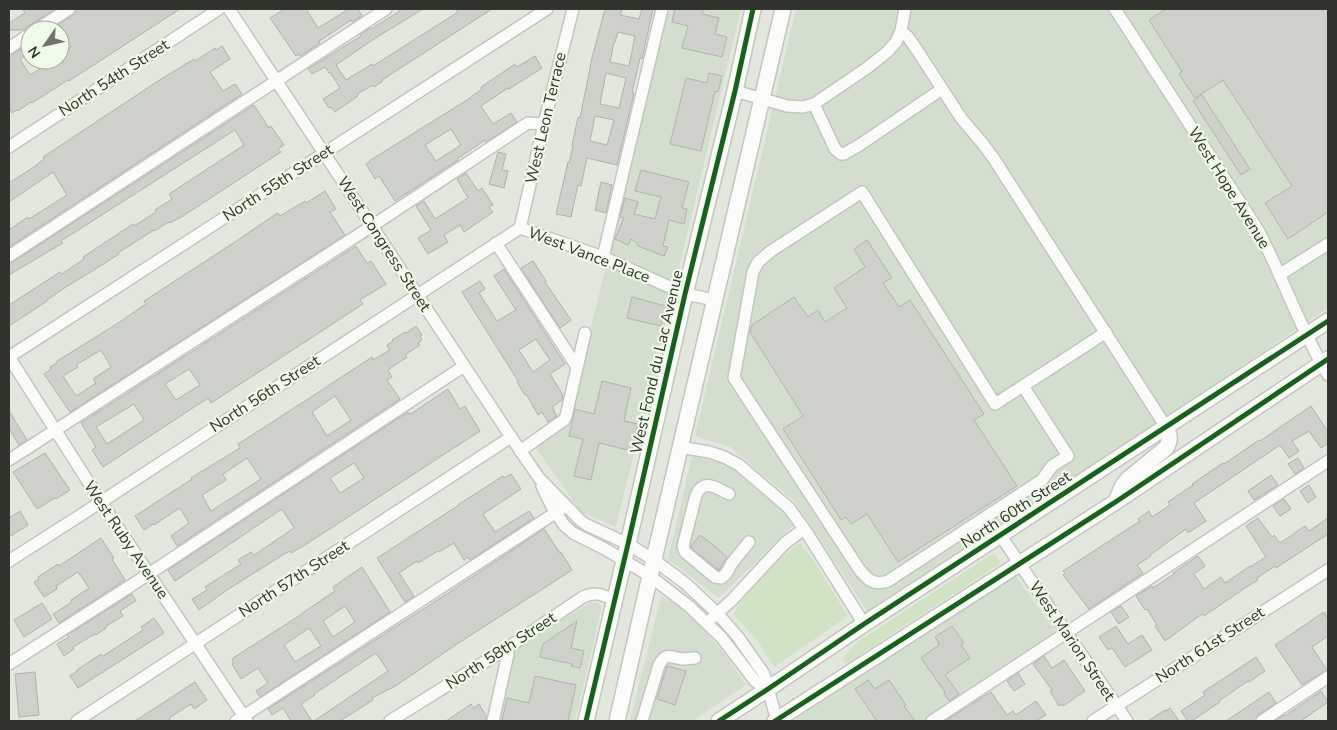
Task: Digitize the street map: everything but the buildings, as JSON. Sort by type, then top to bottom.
[{"type":"main road","name":"West Fond du Lac Avenue","points":[[586,721],[684,294],[754,9]]},
{"type":"main road","points":[[617,721],[783,9]]},
{"type":"main road","name":"North 60th Street","points":[[719,721],[1328,321]]},
{"type":"main road","points":[[776,721],[1326,366]]},
{"type":"main road","points":[[1116,501],[1123,485],[1128,479],[1166,448],[1170,442],[1170,436],[1166,427]]},
{"type":"street","points":[[52,20],[69,9]]},
{"type":"street","name":"North 54th Street","points":[[9,147],[219,9]]},
{"type":"street","name":"West Congress Street","points":[[229,9],[539,478],[587,525],[628,544],[685,583],[717,613],[738,637],[764,674],[768,689]]},
{"type":"street","points":[[9,256],[386,9]]},
{"type":"street","name":"North 55th Street","points":[[9,357],[547,9]]},
{"type":"street","name":"West Leon Terrace","points":[[520,228],[573,9]]},
{"type":"street","points":[[603,257],[662,9]]},
{"type":"street","points":[[735,91],[787,106],[814,104],[887,52],[896,42],[901,31],[905,9]]},
{"type":"street","name":"West Hope Avenue","points":[[1115,9],[1257,228],[1271,253],[1279,275],[1307,335],[1326,366]]},
{"type":"street","points":[[901,31],[918,50],[961,118],[988,152],[1166,427]]},
{"type":"street","points":[[9,48],[20,41]]},
{"type":"street","points":[[814,104],[835,149],[844,154],[942,89]]},
{"type":"street","points":[[9,460],[528,123],[544,124]]},
{"type":"street","points":[[1023,386],[1068,456],[1052,466],[1042,480],[896,576],[882,583],[874,583],[866,578],[859,569],[734,378],[753,272],[758,262],[771,251],[862,192],[996,404],[1023,386],[1106,332]]},
{"type":"street","name":"West Vance Place","points":[[520,228],[603,257],[684,294],[715,300]]},
{"type":"street","name":"North 56th Street","points":[[9,561],[520,228]]},
{"type":"street","points":[[496,243],[577,367]]},
{"type":"street","points":[[1279,275],[1328,244]]},
{"type":"street","points":[[520,451],[564,420],[585,333]]},
{"type":"street","name":"West Ruby Avenue","points":[[9,357],[54,430],[196,644],[242,719]]},
{"type":"street","points":[[9,664],[464,366]]},
{"type":"street","name":"North 57th Street","points":[[78,721],[511,437]]},
{"type":"street","points":[[680,447],[709,452],[739,465],[789,508],[864,624]]},
{"type":"street","points":[[932,721],[1328,461]]},
{"type":"street","name":"West Congress Street","points":[[539,478],[555,513],[564,525],[573,533],[605,549],[650,576],[690,607],[708,623],[737,655],[755,681],[768,689]]},
{"type":"street","points":[[729,494],[708,485],[698,489],[683,546],[685,552],[716,577],[721,578],[749,542]]},
{"type":"street","points":[[242,719],[566,506]]},
{"type":"street","points":[[708,623],[785,543],[804,529]]},
{"type":"street","name":"West Marion Street","points":[[1000,535],[1127,721]]},
{"type":"street","name":"North 61st Street","points":[[1093,721],[1328,570]]},
{"type":"street","name":"North 58th Street","points":[[390,721],[591,593],[601,594],[615,600]]},
{"type":"street","points":[[493,721],[508,654],[507,648]]},
{"type":"street","points":[[642,721],[659,665],[663,658],[668,656],[683,659],[695,658]]},
{"type":"street","points":[[1262,721],[1328,677]]},
{"type":"street","points":[[768,689],[776,721]]},
{"type":"shaded area","points":[[667,9],[741,9],[616,527],[581,512],[533,444],[569,420]]},
{"type":"shaded area","points":[[796,9],[1328,9],[1328,308],[1151,427],[868,612],[794,501],[730,447],[695,436]]},
{"type":"shaded area","points":[[692,456],[728,465],[796,523],[719,598],[668,559]]},
{"type":"shaded area","points":[[1015,575],[1059,636],[930,721],[796,721],[796,718]]},
{"type":"shaded area","points":[[661,596],[684,608],[724,653],[746,685],[692,721],[630,721]]},
{"type":"shaded area","points":[[595,602],[601,606],[601,611],[575,721],[493,721],[508,654],[589,603]]},
{"type":"green space","points":[[800,543],[812,558],[848,616],[774,667],[757,640],[733,614],[768,567]]},
{"type":"green space","points":[[991,555],[995,555],[1000,561],[998,565],[849,662],[844,662],[843,657],[859,641]]},
{"type":"cycle path","points":[[586,721],[753,9]]},
{"type":"cycle path","points":[[719,721],[1328,321]]},
{"type":"cycle path","points":[[775,721],[1117,501],[1328,359]]}]
